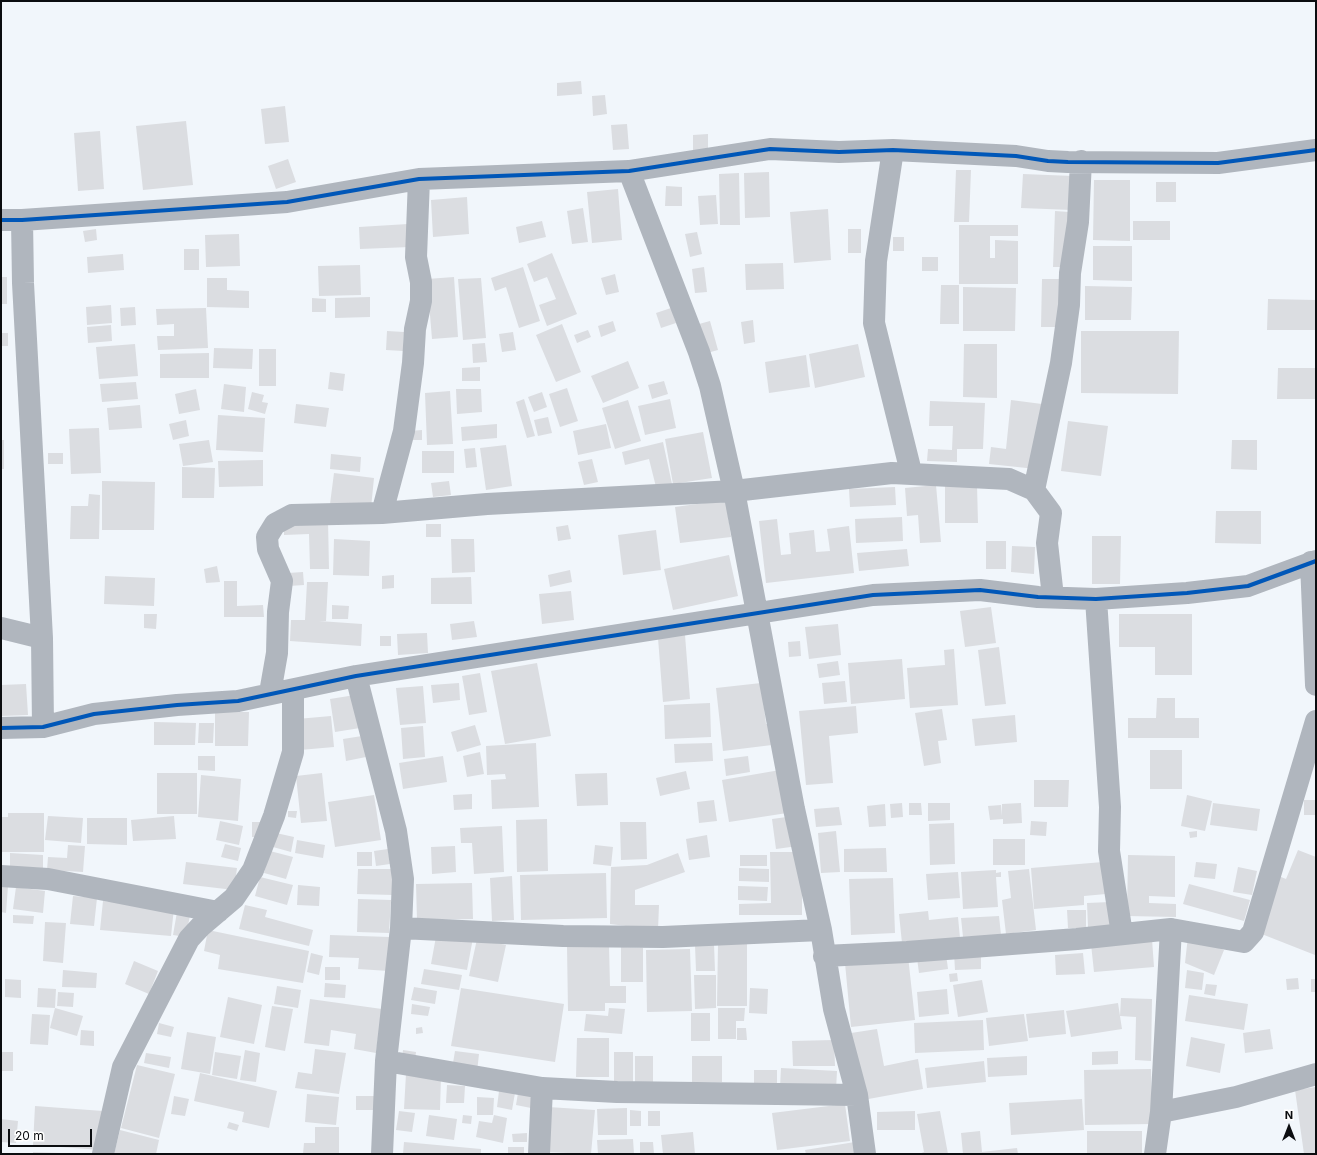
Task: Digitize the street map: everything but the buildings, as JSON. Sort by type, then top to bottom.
[{"type":"street","points":[[44,727],[42,638],[23,283],[11,220],[287,202],[419,179],[629,171],[770,149],[839,152],[893,150],[1016,156],[1048,161],[1218,162],[1316,150]]},
{"type":"street","points":[[893,150],[876,261],[874,323],[911,472]]},
{"type":"street","points":[[1034,490],[1062,364],[1069,304],[1070,273],[1078,222],[1082,161]]},
{"type":"street","points":[[629,171],[699,352],[710,386],[734,491],[794,809],[821,930],[824,956],[834,1009],[857,1095],[865,1154]]},
{"type":"street","points":[[382,513],[404,431],[413,364],[415,329],[421,301],[421,282],[416,257],[419,179]]},
{"type":"street","points":[[270,693],[277,654],[278,612],[282,581],[268,549],[267,538],[276,524],[292,515],[382,513],[494,503],[734,491],[911,472],[1009,478],[1034,490],[1052,513],[1047,543],[1053,597]]},
{"type":"street","points":[[1,728],[44,727],[94,714],[177,705],[238,701],[356,676],[873,594],[980,590],[1053,597],[1096,599],[1187,593],[1248,586],[1314,562],[1316,685]]},
{"type":"street","points":[[1096,599],[1110,807],[1109,851],[1122,934]]},
{"type":"street","points":[[1,628],[42,638]]},
{"type":"street","points":[[356,676],[396,831],[403,878],[401,928],[386,1061],[382,1154]]},
{"type":"street","points":[[103,1154],[123,1067],[189,939],[201,926],[234,898],[253,870],[274,816],[293,752],[293,690]]},
{"type":"street","points":[[824,956],[907,952],[1171,929],[1244,942],[1252,932],[1316,721]]},
{"type":"street","points":[[1,876],[48,878],[218,912]]},
{"type":"street","points":[[401,928],[563,936],[663,937],[821,930]]},
{"type":"street","points":[[1155,1154],[1161,1112],[1171,929]]},
{"type":"street","points":[[386,1061],[542,1088],[617,1092],[857,1095]]},
{"type":"street","points":[[1161,1112],[1236,1097],[1316,1074]]},
{"type":"street","points":[[539,1154],[542,1088]]},
{"type":"cycle path","points":[[1,220],[22,220],[287,202],[419,179],[629,171],[770,149],[839,152],[893,150],[1016,156],[1048,161],[1068,162],[1218,163],[1316,150]]},
{"type":"cycle path","points":[[1,728],[43,727],[94,714],[177,705],[238,701],[356,676],[873,595],[980,590],[1038,597],[1096,599],[1187,593],[1248,586],[1316,561]]}]
